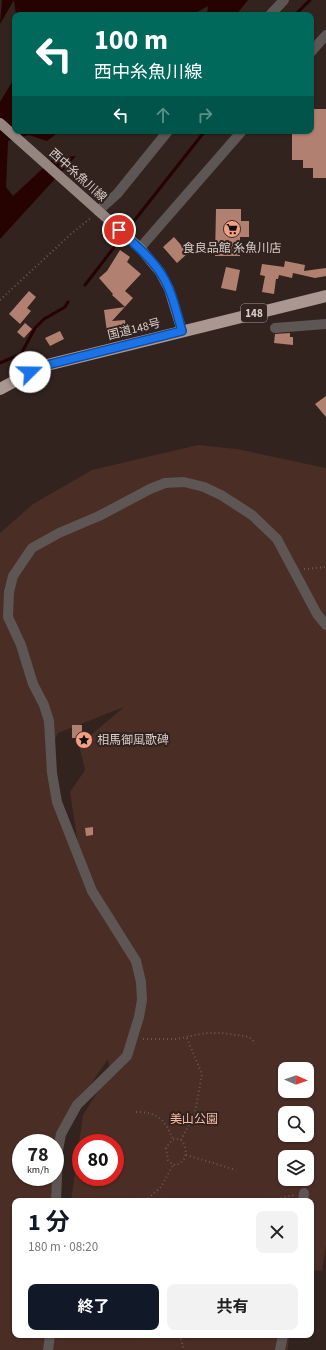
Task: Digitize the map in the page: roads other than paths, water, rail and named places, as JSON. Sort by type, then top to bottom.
[{"type":"highway","name":"国道148号","points":[[0,389],[43,366],[326,296]]},
{"type":"main road","name":"西中糸魚川線","points":[[0,123],[12,134]]},
{"type":"main road","name":"西中糸魚川線","points":[[12,134],[140,248],[160,272],[169,289],[182,331]]},
{"type":"street","points":[[273,12],[284,0]]},
{"type":"street","points":[[314,49],[326,35]]},
{"type":"street","points":[[96,209],[116,194],[166,134]]},
{"type":"street","points":[[140,248],[239,134]]},
{"type":"street","points":[[275,328],[326,324]]},
{"type":"street","points":[[56,1198],[58,1150],[62,1134],[77,1105],[127,1056],[134,1037],[142,1000],[140,977],[136,961],[92,891],[57,802],[52,773],[49,721],[44,705],[33,684],[21,645],[8,616],[9,592],[13,576],[32,548],[59,533],[99,516],[150,489],[165,483],[184,482],[204,487],[221,495],[252,515],[277,539],[295,570],[317,614],[326,625]]},
{"type":"street","points":[[48,1350],[50,1338]]},
{"type":"street","points":[[280,1350],[282,1338]]},
{"type":"waterway","points":[[298,12],[310,0]]},
{"type":"waterway","points":[[130,226],[203,134]]},
{"type":"waterway","points":[[85,285],[119,241]]},
{"type":"waterway","points":[[0,363],[21,354],[35,328],[44,319],[65,307],[68,302]]},
{"type":"place","name":"食良品館 糸魚川店","points":[[232,229]]},
{"type":"place","name":"相馬御風歌碑","points":[[84,740]]},
{"type":"park label","name":"美山公園","points":[[194,1119]]}]
